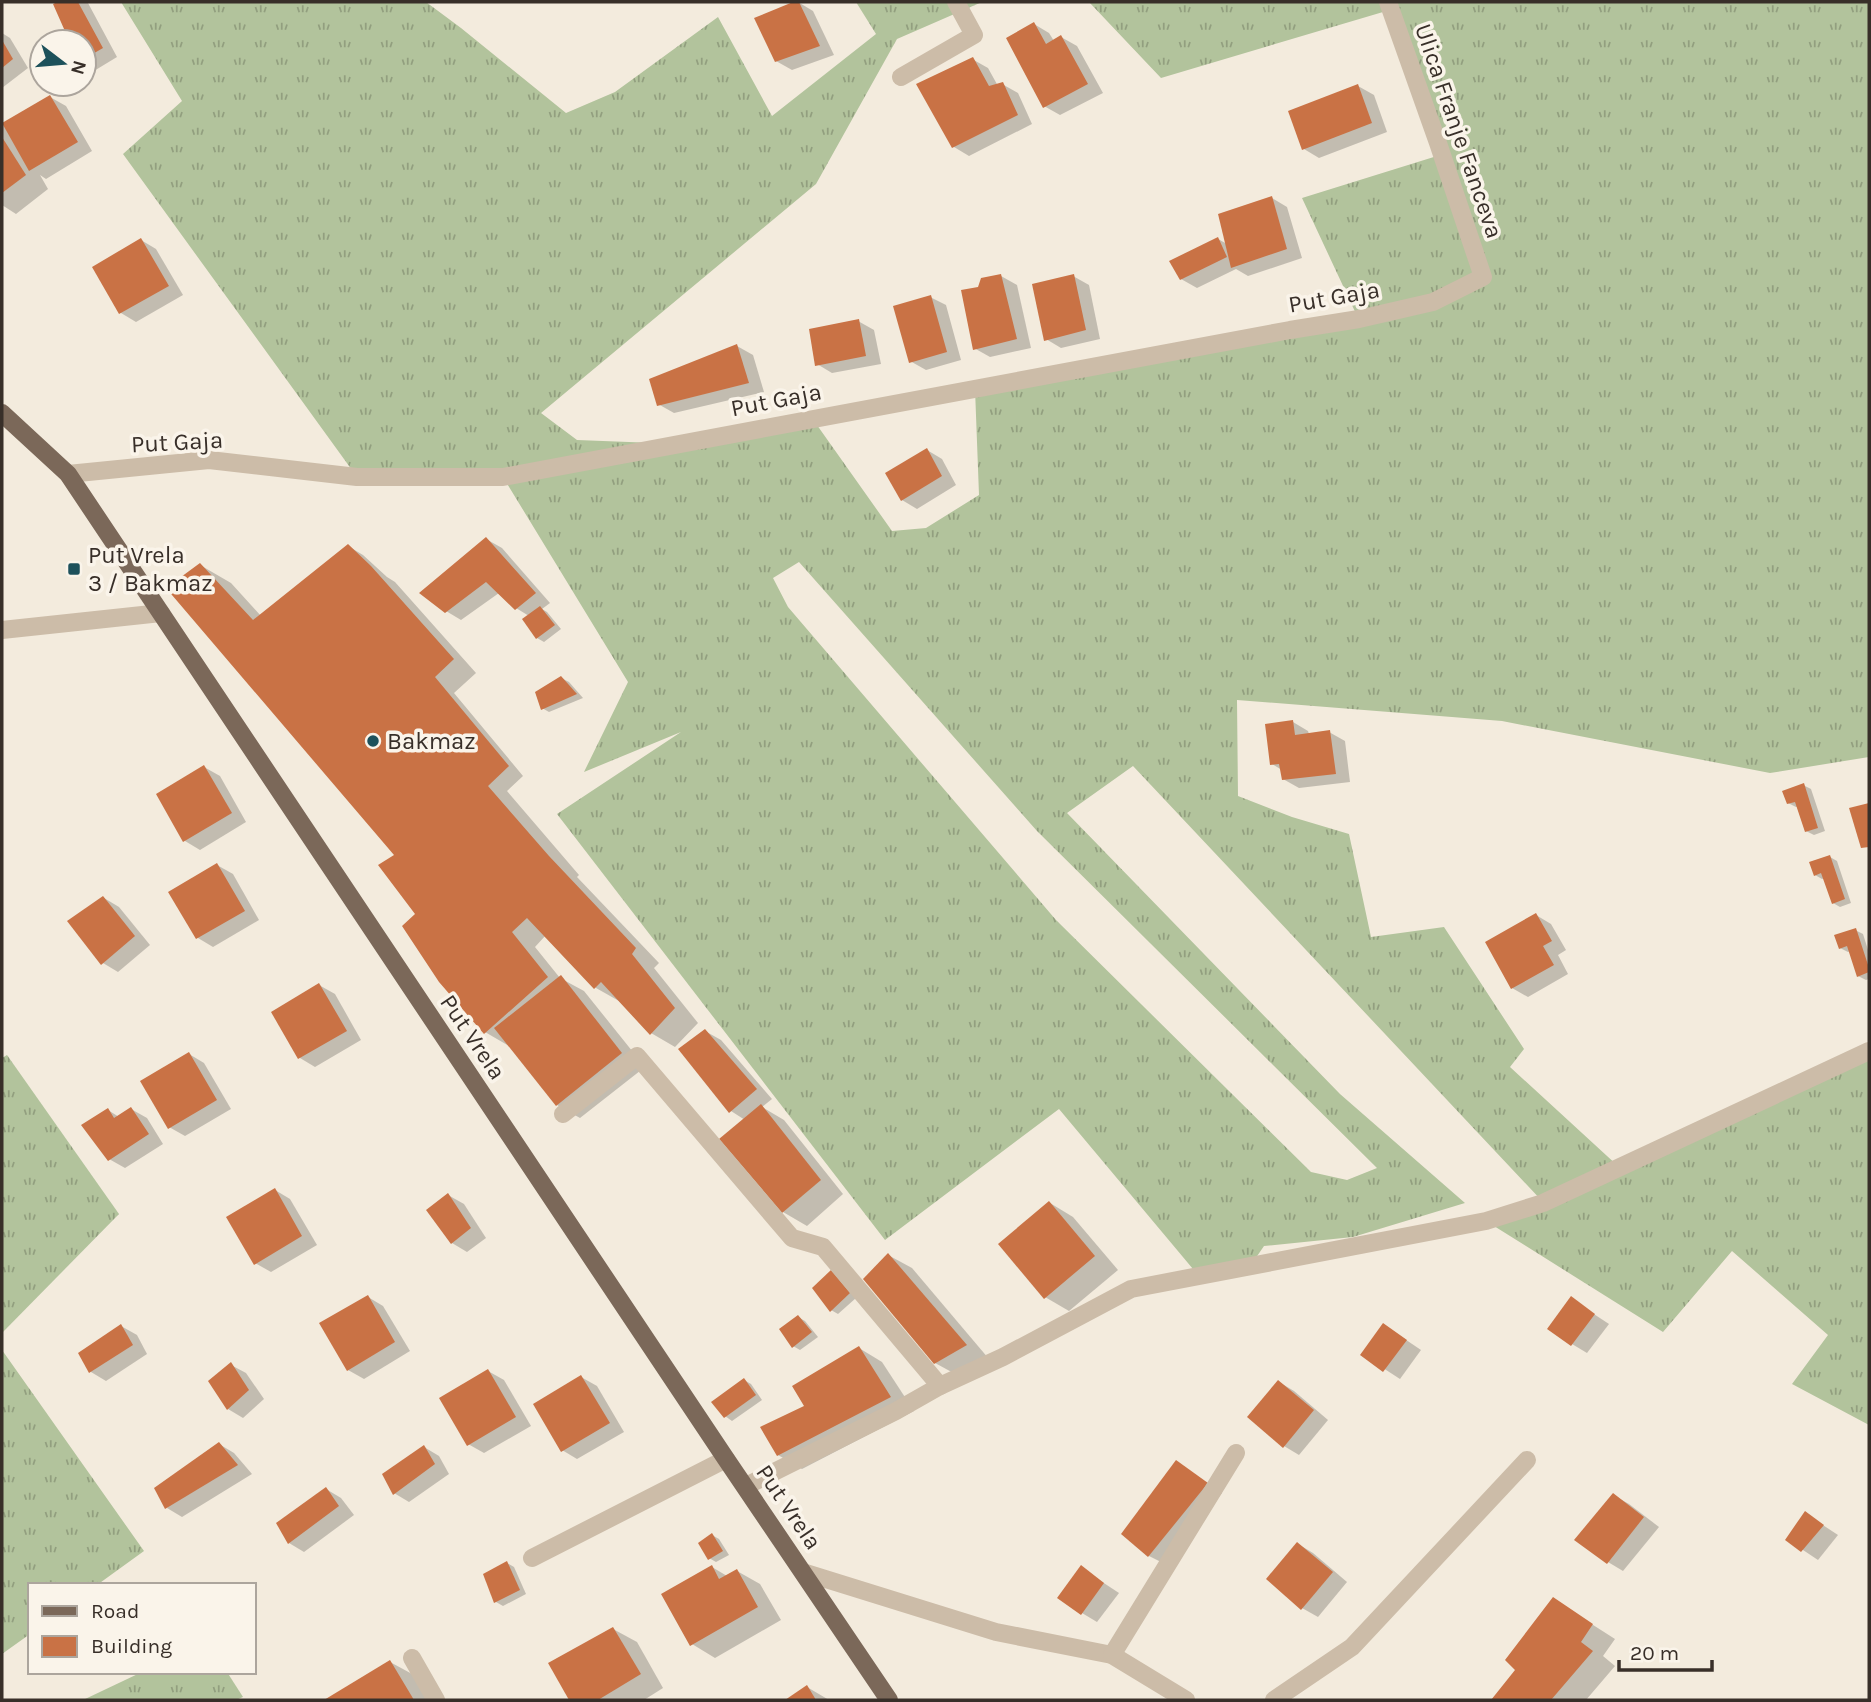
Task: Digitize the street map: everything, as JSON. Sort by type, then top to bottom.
[{"type":"main road","name":"Put Vrela","points":[[2,413],[68,474],[890,1700]]},
{"type":"street","points":[[901,77],[974,35],[956,2]]},
{"type":"street","name":"Ulica Franje Fanceva","points":[[1388,2],[1483,277]]},
{"type":"street","name":"Put Gaja","points":[[68,474],[209,460],[357,477],[503,477],[1359,319],[1433,302],[1483,277]]},
{"type":"street","points":[[2,630],[161,613]]},
{"type":"street","points":[[746,1486],[940,1386],[1003,1357],[1130,1289],[1486,1221],[1543,1203],[1869,1051]]},
{"type":"street","points":[[563,1114],[637,1056],[792,1238],[823,1247],[940,1386]]},
{"type":"street","points":[[1112,1655],[1236,1453]]},
{"type":"street","points":[[532,1558],[726,1459]]},
{"type":"street","points":[[1274,1700],[1352,1647],[1527,1460]]},
{"type":"street","points":[[803,1573],[996,1632],[1112,1655],[1186,1700]]},
{"type":"street","points":[[412,1658],[436,1700]]},
{"type":"green space","points":[[121,2],[426,2],[566,113],[615,92],[718,17],[772,116],[876,34],[856,2],[982,2],[897,39],[816,184],[541,413],[577,440],[681,444],[812,418],[892,531],[926,528],[979,495],[975,389],[1358,318],[1302,198],[1437,156],[1383,12],[1161,78],[1089,2],[1869,2],[1869,757],[1770,773],[1502,721],[1237,700],[1238,796],[1292,817],[1349,834],[1371,937],[1444,927],[1524,1049],[1510,1067],[1619,1167],[1869,1051],[1869,1425],[1792,1384],[1828,1335],[1732,1251],[1663,1332],[1486,1221],[1543,1202],[1133,766],[1067,813],[1340,1094],[1465,1203],[1353,1237],[1264,1246],[1251,1265],[1198,1275],[1059,1109],[885,1240],[557,814],[681,732],[584,772],[628,682],[503,477],[357,477],[123,154],[182,101]],"holes":[[[799,562],[1037,831],[1377,1168],[1347,1180],[1311,1172],[1056,920],[788,607],[773,578]]]},
{"type":"green space","points":[[7,1055],[119,1214],[2,1333],[2,1058]]},
{"type":"green space","points":[[2,1350],[144,1551],[100,1583],[28,1583],[28,1635],[2,1654]]},
{"type":"green space","points":[[138,1674],[228,1674],[243,1697],[236,1700],[83,1700]]},
{"type":"building","points":[[78,2],[92,28],[64,28],[53,4]]},
{"type":"building","points":[[799,2],[820,46],[775,62],[754,18]]},
{"type":"building","points":[[1034,22],[1046,44],[1061,35],[1088,84],[1043,108],[1006,38]]},
{"type":"building","points":[[2,40],[13,59],[2,68]]},
{"type":"building","points":[[973,57],[989,86],[1003,82],[1018,115],[952,148],[916,84]]},
{"type":"building","points":[[1358,84],[1372,123],[1302,150],[1288,111]]},
{"type":"building","points":[[45,98],[52,98],[78,142],[29,171],[2,123]]},
{"type":"building","points":[[2,137],[26,175],[2,193]]},
{"type":"building","points":[[1272,196],[1287,249],[1231,268],[1218,214]]},
{"type":"building","points":[[1218,237],[1227,257],[1180,280],[1169,261]]},
{"type":"building","points":[[141,238],[169,286],[119,314],[92,267]]},
{"type":"building","points":[[1001,274],[1017,339],[973,350],[961,290],[978,287],[981,278]]},
{"type":"building","points":[[1074,274],[1086,330],[1044,341],[1032,284]]},
{"type":"building","points":[[931,295],[947,352],[909,363],[893,306]]},
{"type":"building","points":[[859,319],[866,356],[815,366],[809,329]]},
{"type":"building","points":[[737,344],[749,383],[657,406],[649,379]]},
{"type":"building","points":[[927,448],[942,476],[901,501],[885,473]]},
{"type":"building","points":[[486,537],[536,593],[515,610],[486,582],[445,613],[419,593]]},
{"type":"building","name":"Bakmaz","points":[[348,544],[454,659],[435,677],[509,766],[488,786],[549,856],[636,948],[632,954],[675,1008],[650,1035],[601,982],[594,989],[527,918],[512,932],[548,977],[484,1034],[439,982],[402,926],[415,914],[378,865],[394,855],[166,588],[200,563],[253,620]]},
{"type":"building","points":[[540,606],[555,625],[536,639],[522,619]]},
{"type":"building","points":[[561,676],[577,694],[541,710],[535,692]]},
{"type":"building","points":[[1293,720],[1295,735],[1330,730],[1336,774],[1282,780],[1279,764],[1270,765],[1265,724]]},
{"type":"building","points":[[204,765],[232,813],[183,842],[156,794]]},
{"type":"building","points":[[1804,783],[1818,828],[1805,832],[1795,802],[1787,804],[1782,791]]},
{"type":"building","points":[[1869,803],[1869,847],[1861,848],[1849,808]]},
{"type":"building","points":[[1830,855],[1845,899],[1832,904],[1821,873],[1814,876],[1809,862]]},
{"type":"building","points":[[217,863],[245,911],[196,939],[168,892]]},
{"type":"building","points":[[103,896],[135,936],[101,965],[67,921]]},
{"type":"building","points":[[1536,913],[1552,941],[1543,946],[1554,965],[1511,989],[1485,942]]},
{"type":"building","points":[[1856,928],[1869,968],[1869,972],[1857,977],[1847,946],[1839,949],[1834,935]]},
{"type":"building","points":[[561,975],[622,1053],[556,1106],[494,1028]]},
{"type":"building","points":[[319,983],[347,1031],[298,1059],[271,1012]]},
{"type":"building","points":[[705,1029],[757,1089],[729,1113],[678,1049]]},
{"type":"building","points":[[189,1052],[217,1100],[168,1129],[140,1081]]},
{"type":"building","points":[[761,1104],[821,1180],[782,1213],[719,1139]]},
{"type":"building","points":[[131,1107],[149,1134],[108,1161],[81,1125],[108,1108],[114,1118]]},
{"type":"building","points":[[275,1188],[302,1236],[254,1265],[226,1217]]},
{"type":"building","points":[[448,1193],[471,1228],[451,1244],[426,1210]]},
{"type":"building","points":[[1049,1201],[1095,1256],[1044,1299],[998,1244]]},
{"type":"building","points":[[888,1253],[967,1345],[934,1364],[863,1279]]},
{"type":"building","points":[[831,1270],[850,1293],[830,1312],[812,1288]]},
{"type":"building","points":[[368,1295],[395,1342],[347,1371],[319,1323]]},
{"type":"building","points":[[1571,1296],[1595,1314],[1571,1346],[1547,1329]]},
{"type":"building","points":[[798,1315],[812,1332],[792,1348],[779,1329]]},
{"type":"building","points":[[1383,1323],[1407,1340],[1383,1372],[1360,1355]]},
{"type":"building","points":[[121,1324],[133,1345],[89,1373],[78,1353]]},
{"type":"building","points":[[859,1346],[891,1397],[777,1456],[760,1427],[804,1406],[792,1386]]},
{"type":"building","points":[[231,1362],[249,1390],[227,1410],[208,1381]]},
{"type":"building","points":[[488,1369],[516,1417],[467,1446],[439,1398]]},
{"type":"building","points":[[581,1375],[610,1423],[561,1452],[533,1404]]},
{"type":"building","points":[[744,1378],[756,1395],[724,1418],[711,1402]]},
{"type":"building","points":[[1278,1380],[1314,1410],[1283,1448],[1247,1417]]},
{"type":"building","points":[[219,1442],[238,1465],[165,1509],[154,1488]]},
{"type":"building","points":[[424,1445],[435,1464],[393,1495],[382,1474]]},
{"type":"building","points":[[1176,1460],[1208,1483],[1148,1557],[1121,1534]]},
{"type":"building","points":[[326,1487],[339,1506],[288,1544],[276,1523]]},
{"type":"building","points":[[1613,1493],[1644,1517],[1607,1564],[1574,1540]]},
{"type":"building","points":[[1805,1511],[1824,1525],[1801,1552],[1785,1540]]},
{"type":"building","points":[[712,1533],[723,1551],[708,1560],[698,1543]]},
{"type":"building","points":[[1297,1542],[1333,1572],[1301,1610],[1266,1579]]},
{"type":"building","points":[[507,1561],[520,1590],[494,1603],[483,1574]]},
{"type":"building","points":[[712,1565],[719,1579],[737,1569],[758,1607],[690,1646],[661,1594]]},
{"type":"building","points":[[1081,1565],[1104,1583],[1081,1615],[1057,1598]]},
{"type":"building","points":[[1553,1597],[1593,1624],[1581,1642],[1593,1651],[1551,1700],[1491,1700],[1515,1670],[1505,1660]]},
{"type":"building","points":[[613,1627],[641,1674],[598,1700],[569,1700],[548,1663]]},
{"type":"building","points":[[390,1660],[414,1700],[324,1700]]},
{"type":"building","points":[[807,1685],[816,1700],[785,1700]]},
{"type":"place","name":"Put Vrela 3 / Bakmaz","points":[[74,569]]},
{"type":"place","name":"Bakmaz","points":[[373,741]]}]
